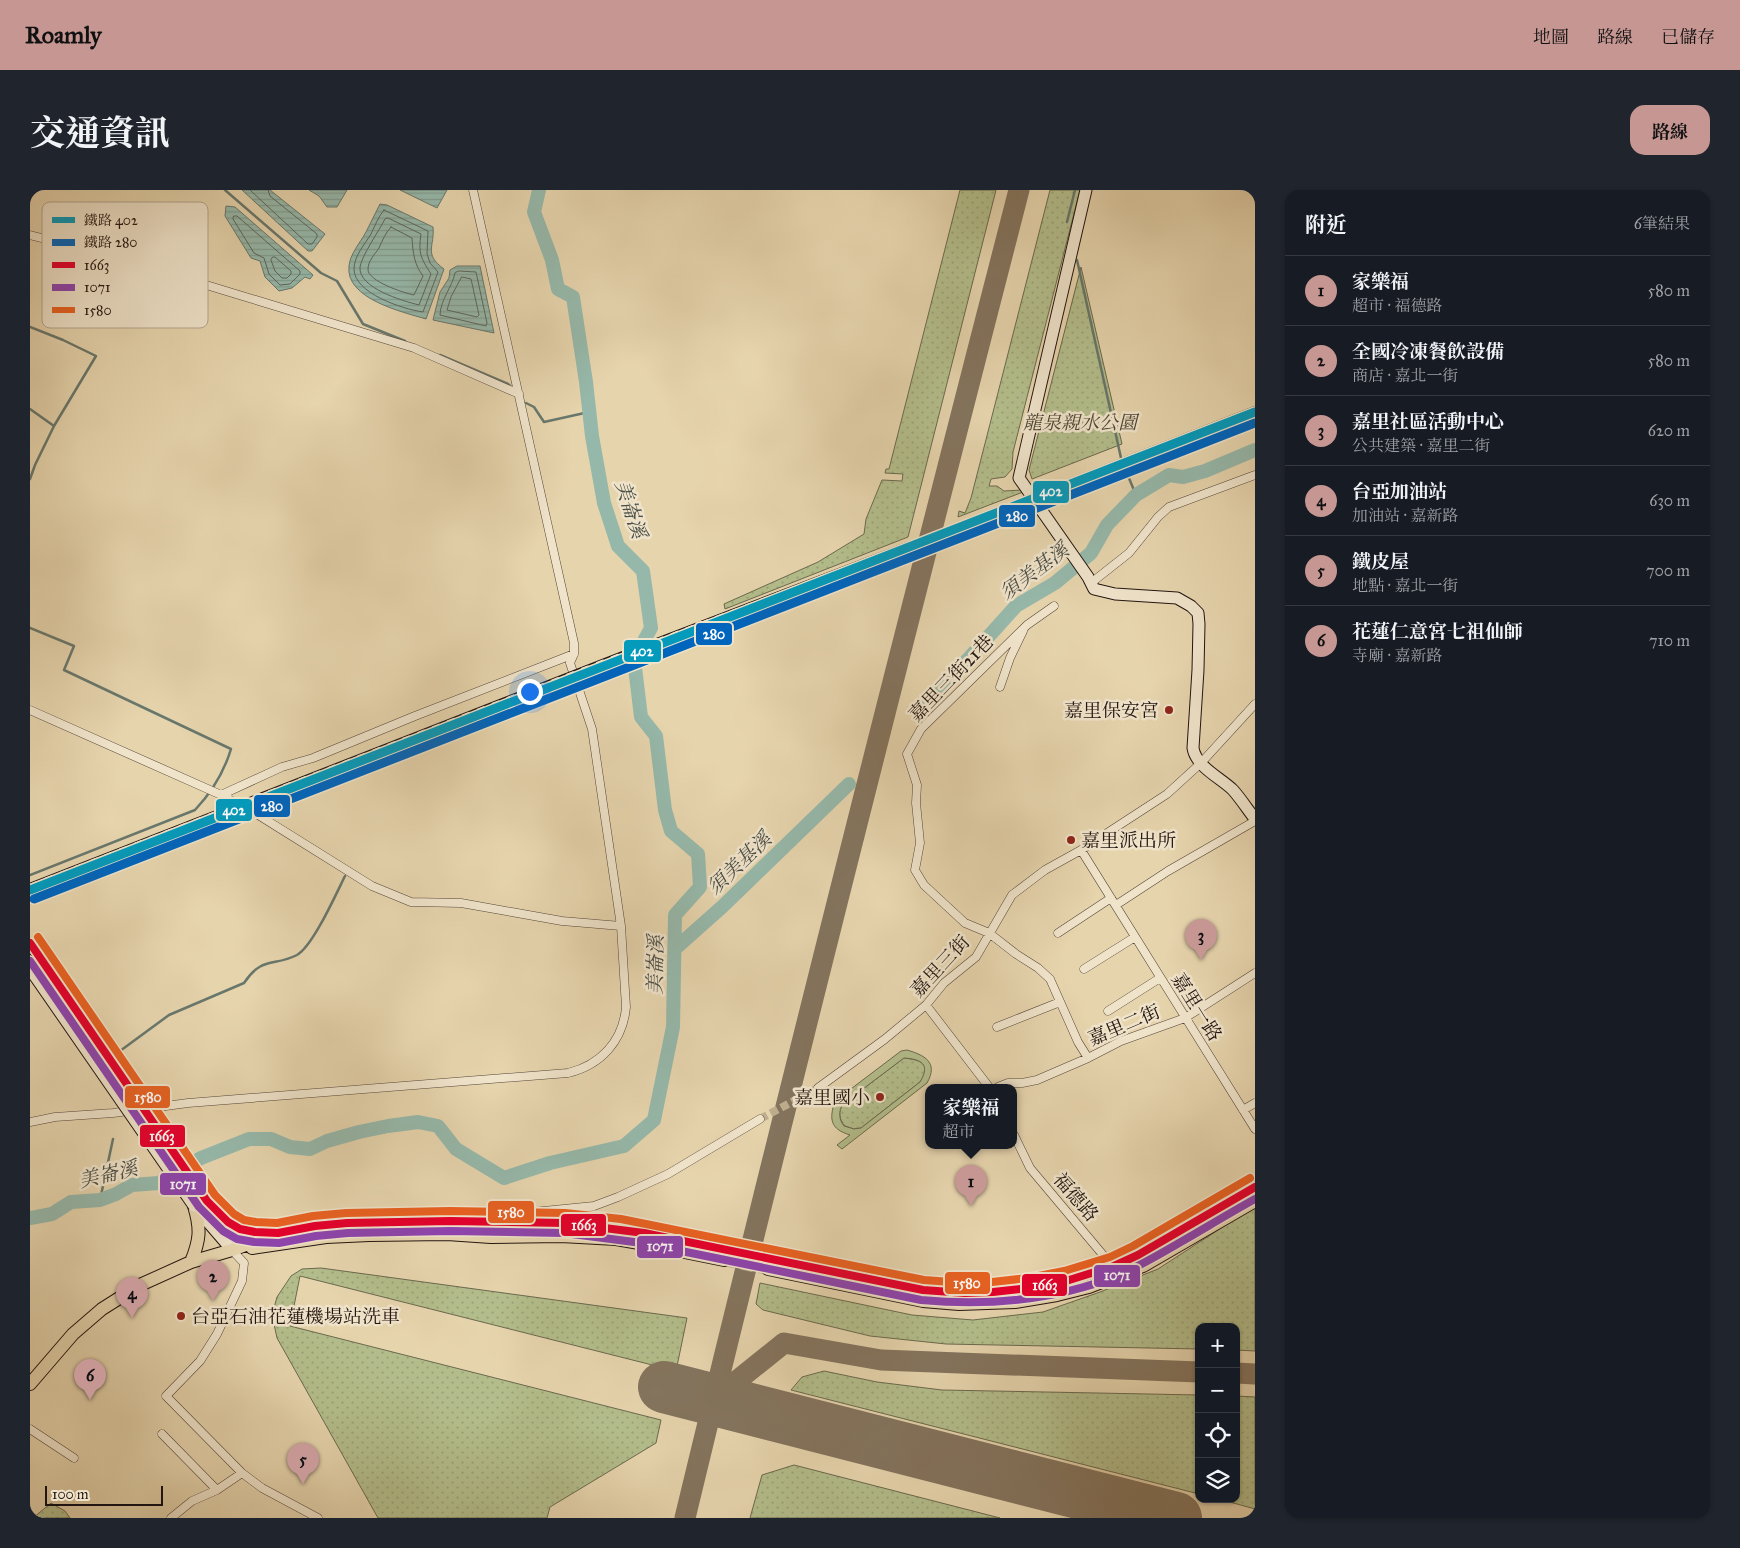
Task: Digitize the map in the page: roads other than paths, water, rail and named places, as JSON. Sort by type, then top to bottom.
[{"type":"main road","points":[[1255,1187],[1138,1255],[1115,1272],[1089,1287],[1057,1295],[994,1304],[959,1304],[923,1300],[769,1264],[923,1290],[965,1293],[1029,1288],[1115,1272],[1158,1258],[1255,1201]]},
{"type":"main road","points":[[207,1201],[228,1222],[240,1229],[254,1232],[278,1233]]},
{"type":"main road","points":[[191,1262],[199,1237],[200,1225],[194,1206]]},
{"type":"main road","points":[[30,1384],[74,1334],[102,1309],[140,1285],[191,1262],[232,1250],[278,1233],[315,1226],[348,1223],[450,1221],[574,1224],[620,1229],[725,1255],[638,1243],[561,1236],[447,1234],[326,1237],[232,1250]]},
{"type":"street","points":[[30,1122],[55,1117],[113,1113],[188,1103],[576,1071],[591,1064],[604,1054],[615,1041],[623,1025],[626,1007],[621,926],[592,730],[570,663],[574,654],[572,633],[473,190]]},
{"type":"street","points":[[1086,190],[1019,478],[1094,589],[1115,594],[1177,598],[1192,606],[1198,613],[1198,670],[1192,748],[1201,763],[1233,790],[1255,820],[1168,871],[1116,905]]},
{"type":"street","points":[[208,286],[414,348],[519,394]]},
{"type":"street","points":[[1088,579],[1129,553],[1158,517],[1169,507],[1255,474]]},
{"type":"street","name":"嘉里三街21巷","points":[[989,933],[965,923],[924,885],[915,870],[920,843],[916,802],[917,785],[907,754],[921,729],[1027,625],[1054,606]]},
{"type":"street","points":[[1000,687],[1010,658],[1027,625]]},
{"type":"street","points":[[30,710],[218,793],[282,767],[313,758],[574,654]]},
{"type":"street","name":"嘉里三街","points":[[818,1088],[885,1040],[926,1005],[944,983],[976,956],[1012,895],[1045,870],[1081,850],[1167,794],[1201,763],[1255,704]]},
{"type":"street","points":[[255,812],[372,886],[411,902],[461,903],[562,921],[621,926]]},
{"type":"street","name":"嘉里一路","points":[[1081,850],[1255,1129]]},
{"type":"street","points":[[1058,933],[1111,898]]},
{"type":"street","points":[[989,933],[1038,968],[1050,979],[1078,1042],[1088,1058]]},
{"type":"street","points":[[1084,969],[1136,937]]},
{"type":"street","points":[[30,943],[207,1201],[232,1250]]},
{"type":"street","points":[[30,969],[194,1206],[244,1263],[242,1281],[218,1334],[200,1361],[166,1396],[242,1473],[262,1488],[318,1518]]},
{"type":"street","name":"嘉里二街","points":[[1006,1084],[1037,1080],[1088,1058],[1121,1041],[1185,1018],[1255,974]]},
{"type":"street","points":[[1108,1011],[1160,978]]},
{"type":"street","points":[[997,1027],[1060,1002]]},
{"type":"street","points":[[926,1005],[987,1084]]},
{"type":"street","points":[[1243,1110],[1255,1103]]},
{"type":"street","points":[[450,1221],[594,1206],[618,1198],[668,1174],[760,1119]]},
{"type":"street","name":"福德路","points":[[1017,1141],[1030,1168],[1115,1272]]},
{"type":"street","points":[[30,1429],[74,1458]]},
{"type":"street","points":[[162,1434],[217,1490]]},
{"type":"street","points":[[171,1518],[192,1501],[217,1490],[242,1473]]},
{"type":"water","points":[[242,190],[270,190],[325,234],[312,251],[308,251]]},
{"type":"water","points":[[309,190],[347,190],[337,207],[327,207],[319,196]]},
{"type":"water","points":[[400,190],[447,190],[437,208]]},
{"type":"water","points":[[380,204],[387,205],[433,227],[432,254],[438,264],[444,269],[426,319],[377,302],[356,287],[350,277],[349,266],[351,257]]},
{"type":"water","points":[[226,206],[235,207],[313,275],[310,279],[305,277],[292,288],[279,291],[265,277],[260,261],[251,258],[225,216]]},
{"type":"water","points":[[457,266],[480,266],[494,333],[433,320],[440,292],[449,278],[450,270]]},
{"type":"waterway","points":[[225,190],[321,273],[337,281],[363,324],[405,341]]},
{"type":"waterway","name":"美崙溪","points":[[30,1218],[52,1214],[71,1202],[100,1200],[132,1185],[159,1183],[201,1158],[249,1139],[271,1139],[290,1147],[310,1149],[327,1141],[359,1132],[418,1122],[438,1126],[456,1149],[504,1178],[550,1163],[624,1146],[654,1120],[673,1027],[675,915],[700,887],[698,854],[671,831],[665,810],[656,736],[641,717],[634,659],[651,628],[643,571],[618,546],[604,503],[592,436],[573,297],[558,289],[552,260],[534,212],[539,190]]},
{"type":"waterway","points":[[1067,222],[1075,190]]},
{"type":"waterway","points":[[1077,260],[1121,458]]},
{"type":"waterway","points":[[30,327],[96,356],[54,426]]},
{"type":"waterway","points":[[440,355],[508,384],[511,387]]},
{"type":"waterway","points":[[526,403],[534,407],[544,422],[589,412]]},
{"type":"waterway","points":[[30,409],[54,426],[30,479]]},
{"type":"waterway","name":"須美基溪","points":[[925,707],[1016,606],[1055,583],[1091,553],[1107,525],[1136,495],[1169,475],[1183,477],[1205,471],[1255,450]]},
{"type":"waterway","points":[[1126,471],[1136,495]]},
{"type":"waterway","points":[[30,628],[74,646],[64,670],[231,749],[225,766],[216,782],[195,810],[30,875]]},
{"type":"waterway","name":"須美基溪","points":[[677,947],[723,906],[849,784]]},
{"type":"waterway","points":[[120,1051],[169,1015],[244,983],[262,965],[289,959],[297,955],[317,931],[345,876]]},
{"type":"waterway","points":[[100,1200],[113,1139]]},
{"type":"tunnel","points":[[228,798],[255,813]]},
{"type":"tunnel","points":[[760,1119],[818,1088]]},
{"type":"tunnel","points":[[727,1249],[770,1258]]},
{"type":"tunnel","points":[[724,1260],[768,1269]]},
{"type":"railway","points":[[969,520],[1255,408]]},
{"type":"railway","points":[[967,531],[1255,417]]},
{"type":"railway","points":[[30,885],[907,544]]},
{"type":"railway","points":[[30,895],[906,554]]},
{"type":"rail line","name":"402","points":[[30,890],[1255,412]]},
{"type":"rail line","name":"280","points":[[34,899],[1255,423]]},
{"type":"place","name":"嘉里保安宮","points":[[1169,710]]},
{"type":"place","name":"嘉里派出所","points":[[1071,840]]},
{"type":"place","name":"嘉里社區活動中心","points":[[1201,960]]},
{"type":"place","name":"嘉里國小","points":[[880,1097]]},
{"type":"place","name":"家樂福","points":[[971,1206]]},
{"type":"place","name":"全國冷凍餐飲設備","points":[[213,1301]]},
{"type":"place","name":"台亞石油花蓮機場站洗車","points":[[181,1316]]},
{"type":"place","name":"台亞加油站","points":[[132,1318]]},
{"type":"place","name":"花蓮仁意宮七祖仙師","points":[[90,1400]]},
{"type":"place","name":"鐵皮屋","points":[[303,1484]]},
{"type":"park label","name":"龍泉親水公園","points":[[1080,422]]}]
